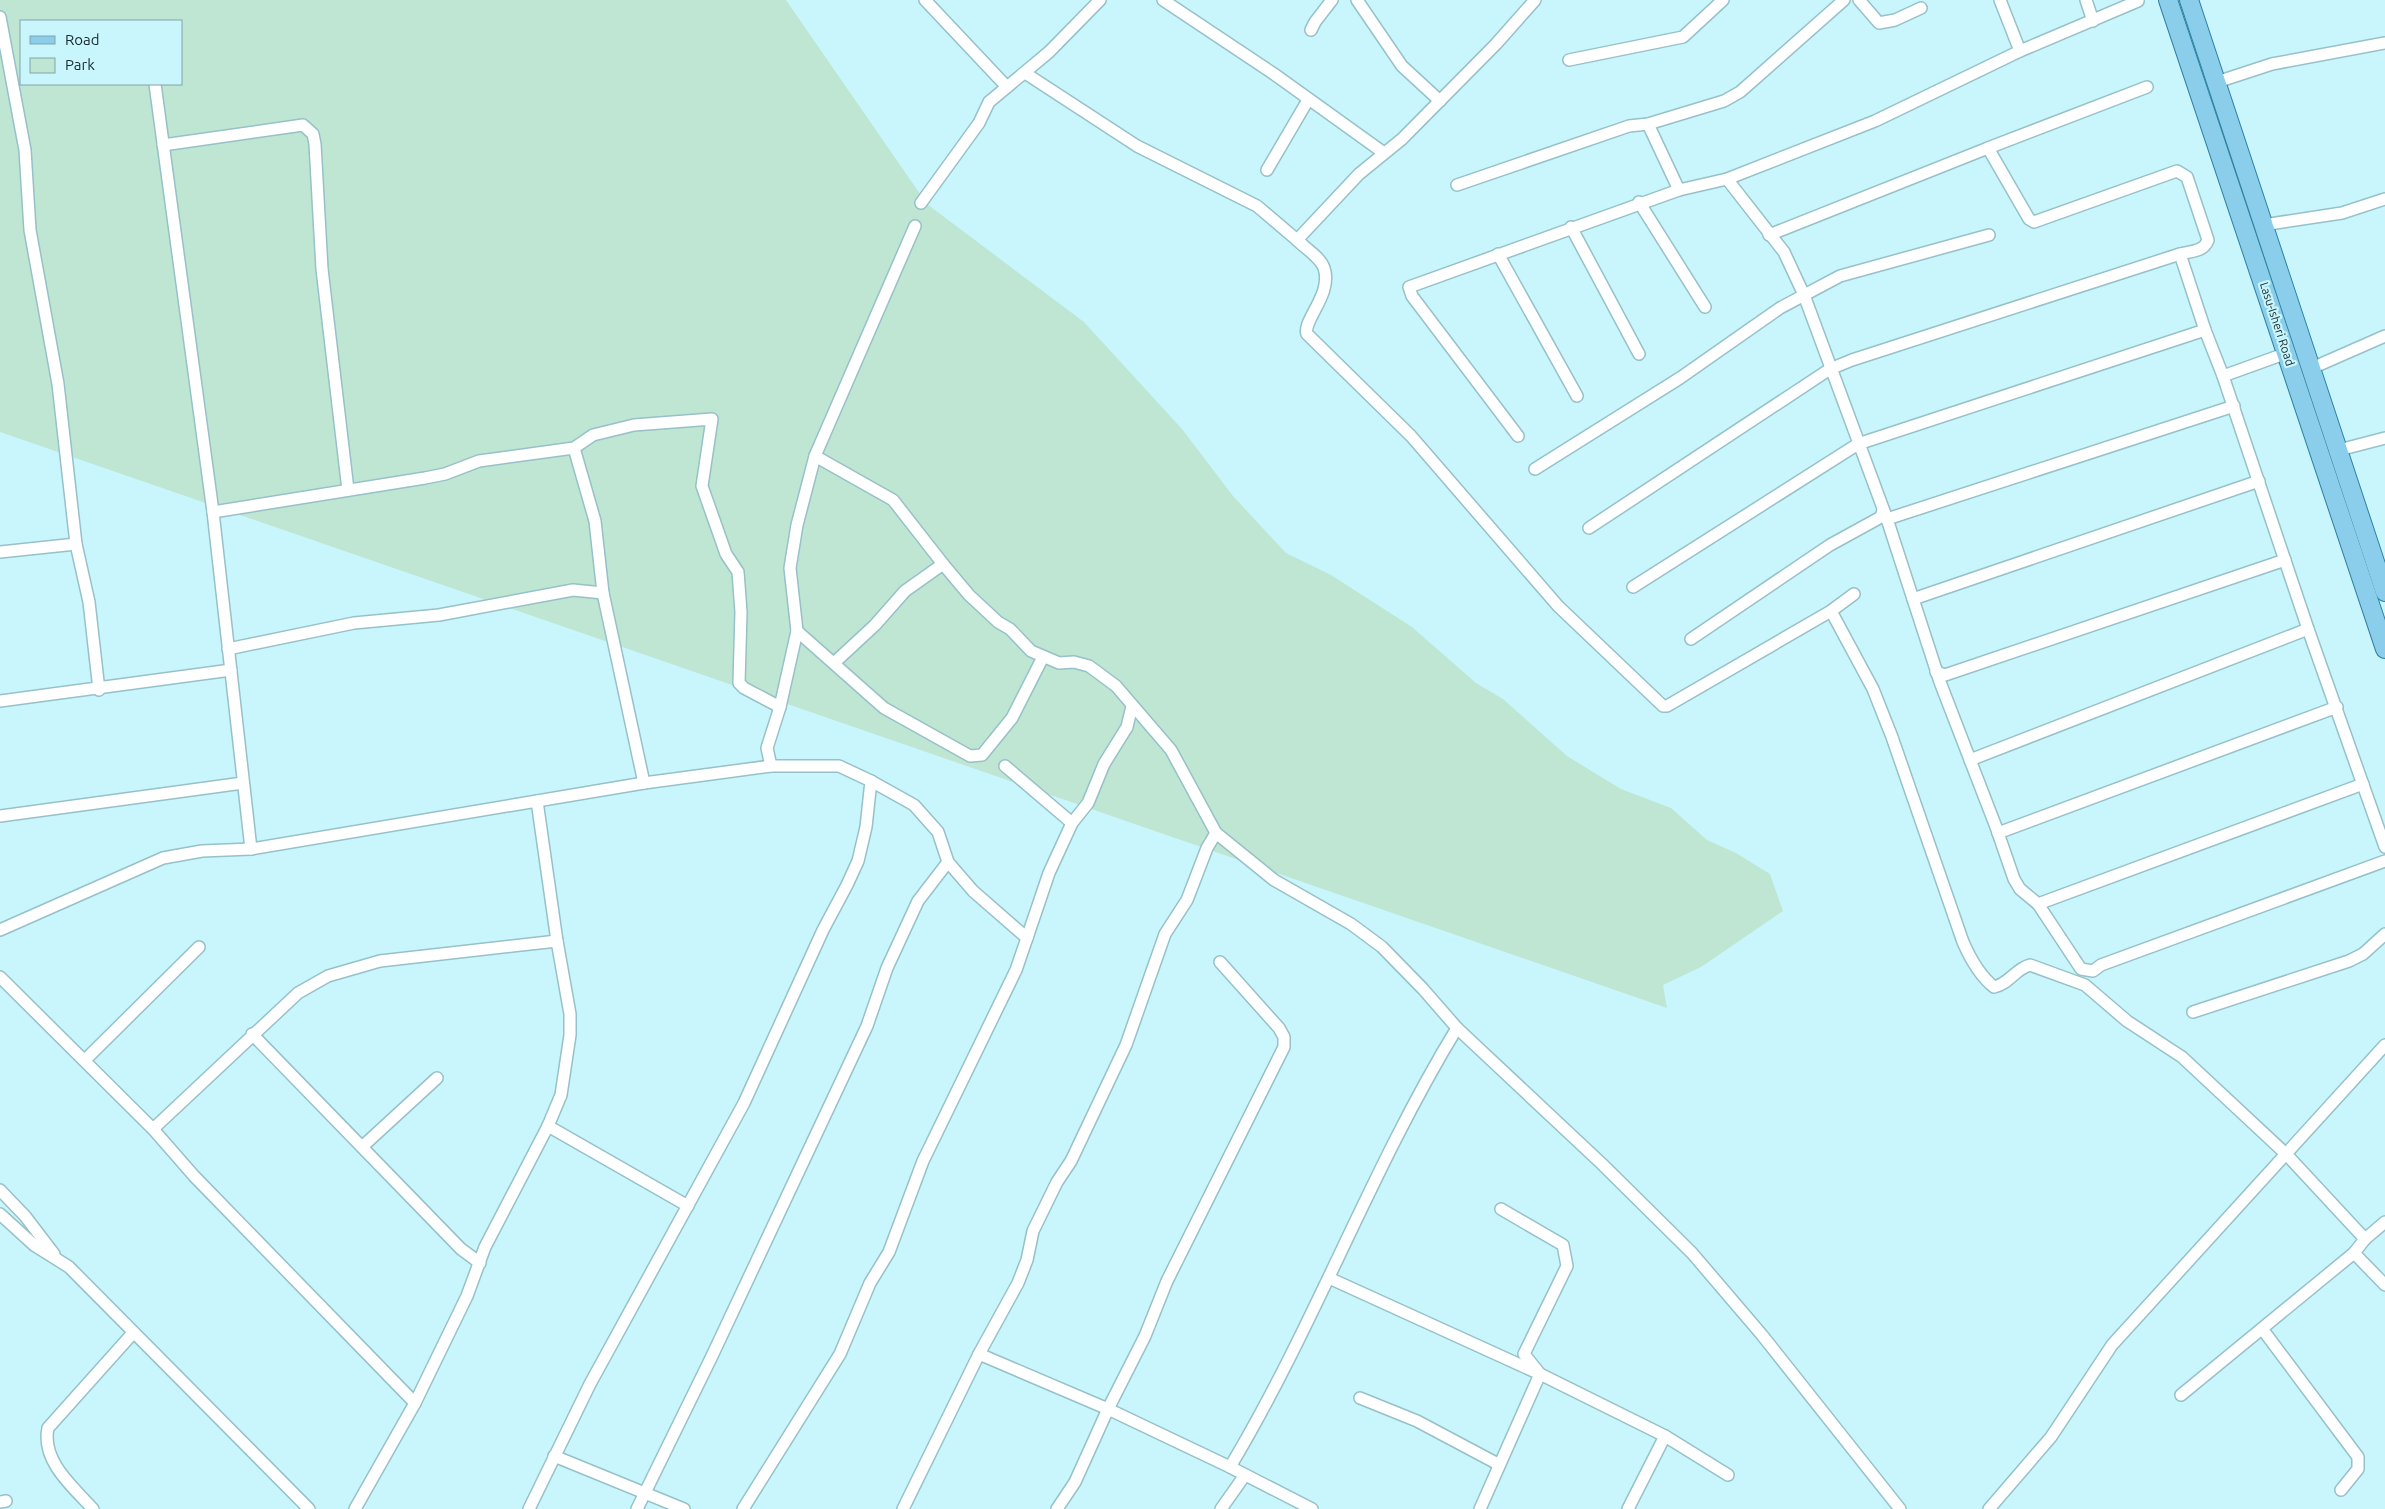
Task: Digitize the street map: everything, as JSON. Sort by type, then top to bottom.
[{"type":"main road","name":"Lasu-Isheri Road","points":[[2168,0],[2385,649]]},
{"type":"main road","name":"Lasu-Isheri Road","points":[[2190,0],[2385,592]]},
{"type":"main road","points":[[2224,169],[2244,164]]},
{"type":"main road","points":[[2368,597],[2385,592]]},
{"type":"street","points":[[925,0],[1007,87]]},
{"type":"street","points":[[922,203],[979,124],[989,102],[1049,52],[1100,0]]},
{"type":"street","points":[[1163,0],[1274,74],[1384,153]]},
{"type":"street","points":[[1311,30],[1332,0]]},
{"type":"street","points":[[1357,0],[1402,66],[1440,101]]},
{"type":"street","points":[[1297,240],[1359,174],[1402,139],[1440,101],[1496,44],[1535,0]]},
{"type":"street","points":[[1569,60],[1683,37],[1723,0]]},
{"type":"street","points":[[1457,185],[1630,126],[1648,124],[1724,101],[1740,92],[1844,0]]},
{"type":"street","points":[[1859,0],[1879,23],[1895,20],[1921,8]]},
{"type":"street","points":[[2000,0],[2020,51]]},
{"type":"street","points":[[2086,0],[2093,21]]},
{"type":"street","points":[[1518,436],[1409,290],[1409,287],[1413,284],[1639,202],[1727,179],[1875,121],[2020,51],[2138,1]]},
{"type":"street","points":[[0,17],[25,150],[30,230],[58,384],[76,544],[89,602],[99,690]]},
{"type":"street","points":[[2217,82],[2272,64],[2385,43]]},
{"type":"street","points":[[1025,72],[1138,146],[1257,206],[1324,266],[1326,276],[1323,297],[1307,324],[1307,334],[1412,436],[1558,606],[1663,706],[1667,706],[1831,611],[1854,594]]},
{"type":"street","points":[[155,85],[213,512],[251,849]]},
{"type":"street","points":[[1769,235],[2147,87]]},
{"type":"street","points":[[1267,170],[1308,100]]},
{"type":"street","points":[[1648,124],[1679,190]]},
{"type":"street","points":[[163,145],[304,125],[313,134],[316,144],[322,269],[348,490]]},
{"type":"street","points":[[1588,528],[1830,369],[1852,360],[2180,254],[2200,250],[2206,246],[2208,240],[2187,177],[2183,173],[2177,172],[2034,222],[2029,219],[1988,148]]},
{"type":"street","points":[[1727,179],[1784,252],[1804,295],[1885,514],[1936,672],[2014,879],[2020,889],[2038,904],[2081,969],[2093,971],[2101,965],[2385,861]]},
{"type":"street","points":[[2264,225],[2348,211],[2385,199]]},
{"type":"street","points":[[1639,202],[1705,307]]},
{"type":"street","points":[[770,766],[767,748],[780,706],[797,631],[791,580],[791,557],[797,525],[815,456],[915,226]]},
{"type":"street","points":[[1571,227],[1639,354]]},
{"type":"street","points":[[1535,469],[1680,378],[1780,308],[1840,276],[1989,235]]},
{"type":"street","points":[[1498,254],[1576,396]]},
{"type":"street","points":[[2180,254],[2205,330],[2234,406],[2308,629],[2385,847]]},
{"type":"street","points":[[1633,587],[1858,444],[2205,330]]},
{"type":"street","points":[[2312,368],[2385,336]]},
{"type":"street","points":[[2223,376],[2287,353]]},
{"type":"street","points":[[1692,639],[1830,545],[1885,514],[2234,406]]},
{"type":"street","points":[[213,512],[432,477],[479,461],[574,448],[593,435],[634,425],[712,419],[702,486],[726,554],[738,572],[741,612],[739,683],[744,688],[780,706]]},
{"type":"street","points":[[2339,450],[2385,438]]},
{"type":"street","points":[[574,448],[596,521],[603,593],[644,783]]},
{"type":"street","points":[[815,456],[893,500],[969,595],[998,622],[1010,629],[1031,651],[1043,658],[1089,666],[1116,686],[1171,750],[1216,832],[1274,880],[1351,924],[1382,947],[1457,1028],[1602,1164],[1692,1253],[1773,1348],[1900,1509]]},
{"type":"street","points":[[1913,599],[2259,481]]},
{"type":"street","points":[[0,552],[76,544]]},
{"type":"street","points":[[1936,672],[1945,675],[2285,560]]},
{"type":"street","points":[[834,663],[875,625],[904,591],[944,564]]},
{"type":"street","points":[[228,650],[354,623],[439,615],[573,590],[603,593]]},
{"type":"street","points":[[1831,611],[1872,689],[1892,737],[1963,942],[1969,955],[1988,982],[1994,987],[2003,985],[2022,967],[2030,965],[2084,985],[2127,1021],[2182,1057],[2287,1155],[2365,1239]]},
{"type":"street","points":[[1970,760],[2308,629]]},
{"type":"street","points":[[797,631],[884,708],[970,756],[982,755],[1012,718],[1043,658]]},
{"type":"street","points":[[0,701],[99,690],[231,670]]},
{"type":"street","points":[[743,1509],[840,1354],[870,1283],[889,1252],[913,1193],[922,1161],[1016,970],[1049,873],[1072,823],[1088,804],[1104,764],[1127,727],[1132,706]]},
{"type":"street","points":[[1998,833],[2337,707]]},
{"type":"street","points":[[0,930],[163,858],[202,851],[251,849],[644,783],[770,766],[839,766],[907,800],[938,832],[948,862],[973,890],[1027,938]]},
{"type":"street","points":[[1005,766],[1072,823]]},
{"type":"street","points":[[529,1509],[590,1384],[744,1103],[823,930],[858,861],[866,827],[871,781]]},
{"type":"street","points":[[0,816],[243,783]]},
{"type":"street","points":[[2038,904],[2364,784]]},
{"type":"street","points":[[356,1509],[415,1403],[467,1296],[485,1247],[548,1126],[561,1095],[570,1035],[570,1014],[536,801]]},
{"type":"street","points":[[903,1509],[979,1354],[1018,1283],[1027,1260],[1033,1231],[1057,1182],[1071,1161],[1126,1045],[1166,934],[1187,900],[1207,848],[1216,832]]},
{"type":"street","points":[[637,1509],[712,1356],[867,1026],[887,968],[918,901],[948,862]]},
{"type":"street","points":[[2193,1012],[2349,961],[2363,954],[2385,934]]},
{"type":"street","points":[[153,1129],[252,1034],[298,993],[328,976],[380,961],[557,941]]},
{"type":"street","points":[[85,1060],[198,947]]},
{"type":"street","points":[[1058,1509],[1075,1482],[1108,1409],[1145,1336],[1167,1281],[1284,1047],[1284,1037],[1279,1028],[1220,962]]},
{"type":"street","points":[[0,977],[153,1129],[194,1176],[415,1403]]},
{"type":"street","points":[[1230,1467],[1257,1422],[1329,1278],[1362,1206],[1428,1077],[1457,1028]]},
{"type":"street","points":[[252,1034],[363,1146],[461,1249],[480,1263]]},
{"type":"street","points":[[1989,1509],[2052,1437],[2112,1345],[2142,1310],[2287,1155],[2385,1045]]},
{"type":"street","points":[[363,1146],[436,1078]]},
{"type":"street","points":[[548,1126],[688,1206]]},
{"type":"street","points":[[0,1190],[34,1227],[57,1258]]},
{"type":"street","points":[[1501,1209],[1562,1245],[1566,1256],[1567,1266],[1524,1354],[1540,1374]]},
{"type":"street","points":[[0,1214],[34,1245],[69,1267],[309,1509]]},
{"type":"street","points":[[2181,1395],[2263,1330],[2354,1253],[2365,1239],[2385,1222]]},
{"type":"street","points":[[2354,1253],[2385,1284]]},
{"type":"street","points":[[1329,1278],[1540,1374],[1665,1436],[1728,1475]]},
{"type":"street","points":[[2263,1330],[2358,1457],[2358,1469],[2341,1490]]},
{"type":"street","points":[[93,1509],[62,1476],[54,1462],[46,1439],[48,1428],[133,1333]]},
{"type":"street","points":[[979,1354],[1108,1409],[1230,1467],[1312,1509]]},
{"type":"street","points":[[1480,1509],[1498,1464],[1540,1374]]},
{"type":"street","points":[[1360,1398],[1416,1421],[1498,1464]]},
{"type":"street","points":[[1628,1509],[1665,1436]]},
{"type":"street","points":[[554,1456],[684,1509]]},
{"type":"street","points":[[1221,1509],[1245,1475]]},
{"type":"green space","points":[[0,0],[786,0],[927,204],[1084,322],[1182,429],[1233,496],[1286,553],[1331,575],[1412,627],[1476,683],[1503,699],[1567,756],[1621,789],[1671,808],[1707,840],[1736,853],[1770,874],[1783,911],[1701,967],[1663,985],[1667,1008],[0,432]]}]
